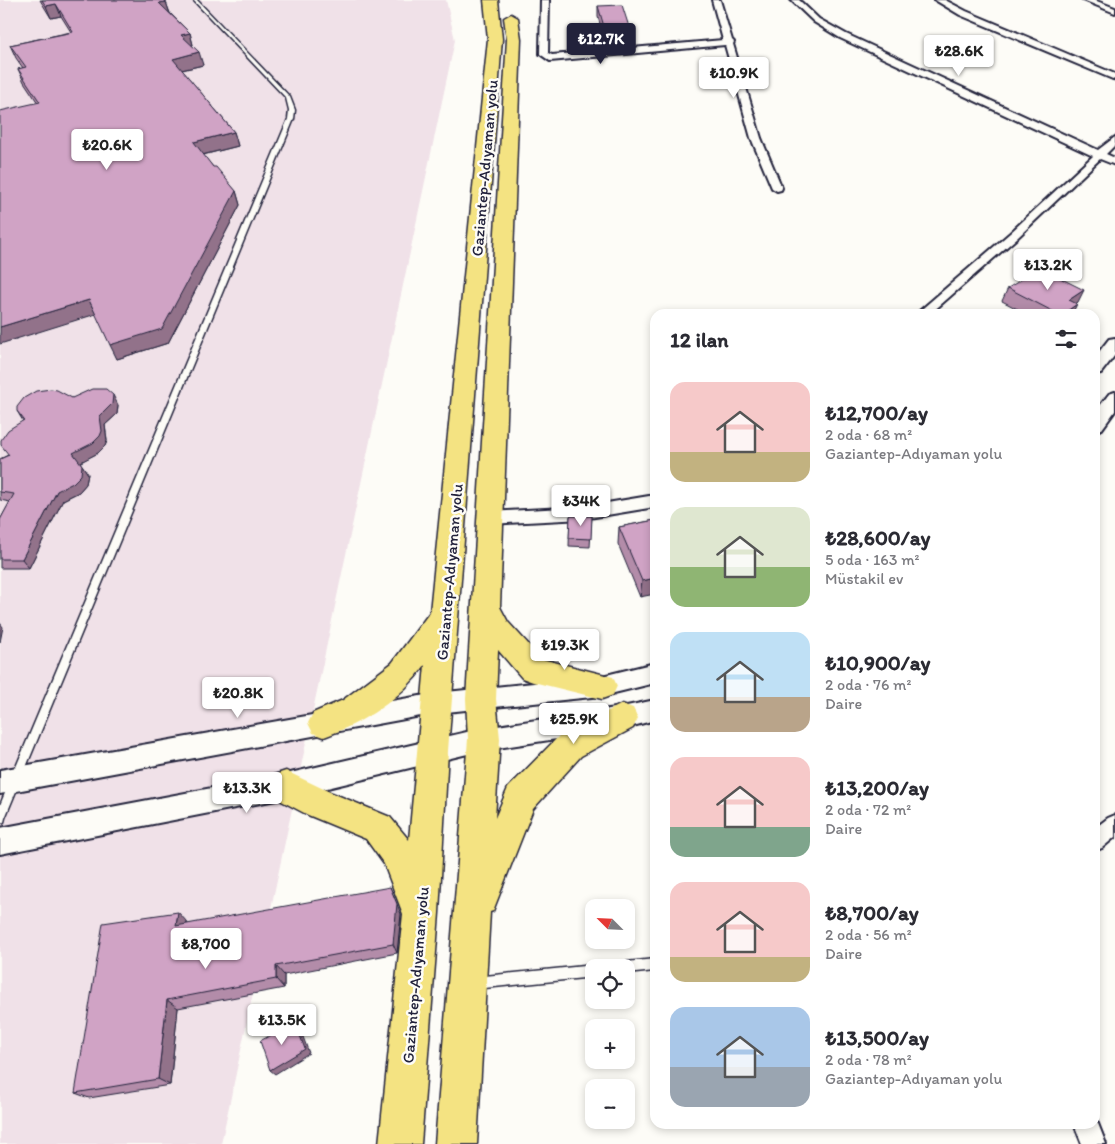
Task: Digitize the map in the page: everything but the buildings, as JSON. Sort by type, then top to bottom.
[{"type":"highway","name":"Gaziantep-Adıyaman yolu","points":[[400,1144],[432,751],[496,39],[491,0]]},
{"type":"highway","name":"Gaziantep-Adıyaman yolu","points":[[456,1144],[484,739],[481,699],[514,39],[509,0]]},
{"type":"highway","points":[[486,608],[498,630],[533,669],[602,686]]},
{"type":"highway","points":[[324,723],[354,710],[403,672],[445,614]]},
{"type":"highway","points":[[470,922],[520,799],[570,746],[622,718]]},
{"type":"highway","points":[[286,786],[320,804],[378,828],[398,854],[420,913]]},
{"type":"street","points":[[545,0],[544,54],[550,58],[730,42]]},
{"type":"street","points":[[716,0],[730,42],[756,138],[776,188]]},
{"type":"street","points":[[795,0],[808,16],[843,35],[1115,162]]},
{"type":"street","points":[[939,0],[1078,63],[1115,77]]},
{"type":"street","points":[[1087,0],[1115,11]]},
{"type":"street","points":[[928,309],[1014,235],[1115,140]]},
{"type":"street","points":[[1100,362],[1115,343]]},
{"type":"street","points":[[1100,418],[1115,398]]},
{"type":"street","points":[[490,518],[583,513],[650,502]]},
{"type":"street","points":[[9,780],[437,703],[602,686],[650,674]]},
{"type":"street","points":[[0,841],[286,786],[484,739],[622,718],[650,711]]},
{"type":"street","points":[[1100,837],[1115,824]]},
{"type":"street","points":[[1088,1129],[1094,1144]]},
{"type":"lane","points":[[0,818],[9,780],[291,119],[292,110],[288,98],[195,0]]},
{"type":"lane","points":[[635,967],[650,966]]},
{"type":"lane","points":[[466,984],[585,972]]},
{"type":"shaded area","points":[[0,0],[446,0],[455,40],[221,1144],[0,1144]]}]
